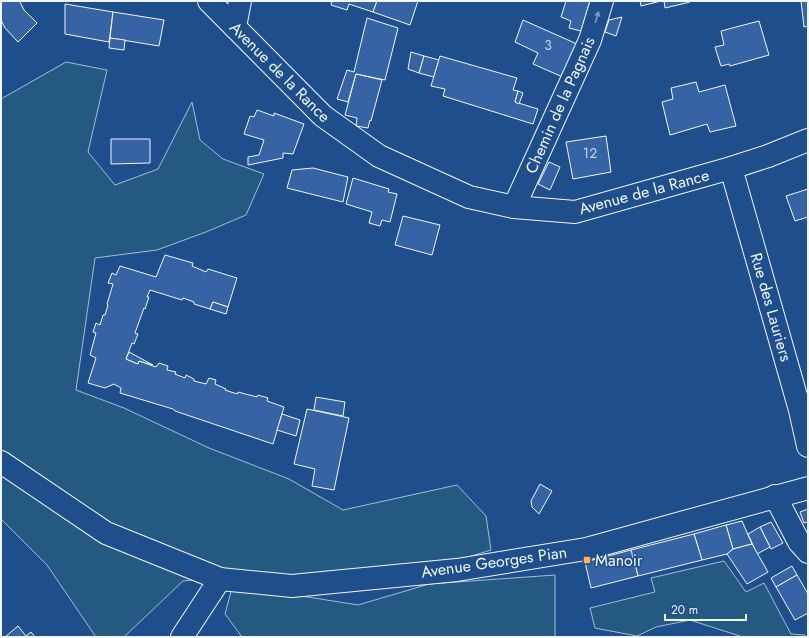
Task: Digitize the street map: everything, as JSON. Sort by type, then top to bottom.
[{"type":"street","name":"Avenue de la Rance","points":[[209,1],[323,116],[378,156],[469,197],[514,207],[575,212],[731,168],[768,156],[808,140]]},
{"type":"street","points":[[235,27],[240,1]]},
{"type":"street","name":"Chemin de la Pagnais","points":[[514,207],[590,40],[602,1]]},
{"type":"street","name":"Rue des Lauriers","points":[[731,168],[800,410],[808,446]]},
{"type":"street","name":"Avenue Georges Pian","points":[[1,462],[106,533],[220,579],[292,586],[457,570],[586,549],[808,488]]},
{"type":"street","points":[[775,496],[799,542],[808,552]]},
{"type":"street","points":[[182,637],[220,579]]},
{"type":"shaded area","points":[[66,62],[107,70],[88,152],[115,185],[158,169],[192,102],[200,140],[223,159],[264,174],[246,215],[157,250],[95,258],[76,390],[124,408],[209,448],[289,479],[343,510],[457,485],[486,516],[491,550],[452,562],[316,576],[247,574],[183,581],[124,637],[96,637],[47,565],[1,519],[1,99]]},
{"type":"shaded area","points":[[724,561],[746,592],[764,583],[791,634],[805,635],[806,637],[743,637],[690,620],[656,627],[637,636],[595,628],[590,608],[655,592],[651,578]]},
{"type":"shaded area","points":[[555,575],[555,637],[242,637],[225,614],[232,588],[308,597],[358,605],[429,584]]},
{"type":"building","points":[[1,1],[23,1],[20,2],[24,10],[37,23],[18,42],[5,28],[1,20]]},
{"type":"building","points":[[332,1],[377,1],[373,12],[349,4],[347,10],[331,5]]},
{"type":"building","points":[[377,1],[418,1],[410,25],[373,12]]},
{"type":"building","points":[[566,1],[590,1],[581,31],[569,28],[571,21],[561,17]]},
{"type":"building","points":[[640,1],[661,1],[641,6]]},
{"type":"building","points":[[664,1],[689,1],[690,2],[665,8]]},
{"type":"building","points":[[801,1],[808,1],[808,26],[804,27]]},
{"type":"building","points":[[65,4],[113,12],[109,42],[65,34]]},
{"type":"building","points":[[113,12],[164,20],[159,46],[110,38]]},
{"type":"building","points":[[622,17],[616,36],[605,32],[609,20]]},
{"type":"building","points":[[367,18],[398,28],[385,80],[356,74],[348,102],[337,99],[347,70],[354,72]]},
{"type":"building","points":[[523,20],[577,44],[565,78],[533,64],[538,53],[515,42]]},
{"type":"building","points":[[759,21],[769,55],[730,66],[729,64],[721,66],[715,47],[724,45],[721,31]]},
{"type":"building","points":[[110,38],[125,40],[124,50],[109,48]]},
{"type":"building","points":[[411,52],[424,56],[419,73],[408,69]]},
{"type":"building","points":[[424,56],[439,60],[434,77],[419,73]]},
{"type":"building","points":[[440,56],[517,78],[513,90],[518,91],[515,102],[538,109],[533,124],[443,96],[445,89],[431,86]]},
{"type":"building","points":[[356,74],[382,80],[368,128],[356,126],[357,118],[345,115]]},
{"type":"building","points":[[696,82],[699,92],[725,85],[736,126],[710,132],[707,124],[670,135],[662,102],[673,99],[671,88]]},
{"type":"building","points":[[518,91],[523,93],[519,104],[515,102]]},
{"type":"building","points":[[257,110],[274,116],[274,113],[304,124],[293,154],[283,153],[283,158],[248,165],[248,157],[259,155],[264,140],[244,134],[250,116],[254,117]]},
{"type":"building","points":[[606,136],[611,172],[573,179],[566,142]]},
{"type":"building","points":[[111,139],[150,139],[150,163],[111,164]]},
{"type":"building","points":[[549,162],[560,167],[550,190],[538,184]]},
{"type":"building","points":[[313,168],[348,177],[343,202],[287,188],[292,170]]},
{"type":"building","points":[[353,178],[389,189],[388,192],[397,194],[390,222],[382,220],[380,226],[369,223],[372,212],[346,204]]},
{"type":"building","points":[[808,189],[808,217],[795,221],[786,196]]},
{"type":"building","points":[[403,216],[440,225],[432,255],[395,245]]},
{"type":"building","points":[[165,255],[193,263],[192,266],[206,272],[208,269],[237,278],[228,307],[213,302],[210,309],[194,304],[194,302],[183,298],[182,300],[150,290],[145,309],[144,308],[135,333],[138,334],[134,344],[132,343],[126,359],[138,364],[139,361],[156,367],[159,363],[168,366],[167,370],[176,372],[175,374],[185,378],[186,375],[194,379],[194,381],[206,384],[209,378],[216,380],[215,384],[226,389],[225,390],[237,394],[238,392],[257,397],[258,395],[268,398],[267,401],[284,407],[273,444],[175,411],[173,409],[120,393],[121,388],[114,384],[105,388],[88,383],[96,358],[90,355],[96,333],[93,332],[96,323],[100,325],[103,315],[105,315],[113,284],[108,283],[112,273],[116,275],[120,266],[156,277]]},
{"type":"building","points":[[213,302],[228,307],[226,314],[210,309]]},
{"type":"building","points":[[129,352],[153,365],[139,361],[138,364],[126,359]]},
{"type":"building","points":[[316,397],[345,402],[343,416],[314,410]]},
{"type":"building","points":[[307,409],[349,418],[334,490],[312,486],[315,469],[294,464]]},
{"type":"building","points":[[282,414],[300,420],[296,436],[277,430]]},
{"type":"building","points":[[540,484],[552,491],[539,514],[532,507],[531,501]]},
{"type":"building","points":[[808,509],[808,522],[804,523],[800,512]]},
{"type":"building","points":[[742,521],[752,544],[733,549],[726,525]]},
{"type":"building","points":[[771,522],[783,543],[771,549],[760,527]]},
{"type":"building","points":[[726,525],[733,549],[727,554],[702,560],[694,534]]},
{"type":"building","points":[[760,527],[770,547],[757,554],[748,534]]},
{"type":"building","points":[[694,534],[702,560],[638,576],[631,550]]},
{"type":"building","points":[[752,544],[768,572],[747,584],[727,554],[733,549]]},
{"type":"building","points":[[631,550],[638,576],[591,588],[585,562]]},
{"type":"building","points":[[792,566],[797,575],[776,587],[771,578]]},
{"type":"building","points":[[797,575],[808,594],[808,613],[795,620],[776,587]]},
{"type":"building","points":[[18,626],[26,636],[31,632],[35,637],[5,637]]},
{"type":"place","name":"Manoir","points":[[587,560]]}]
